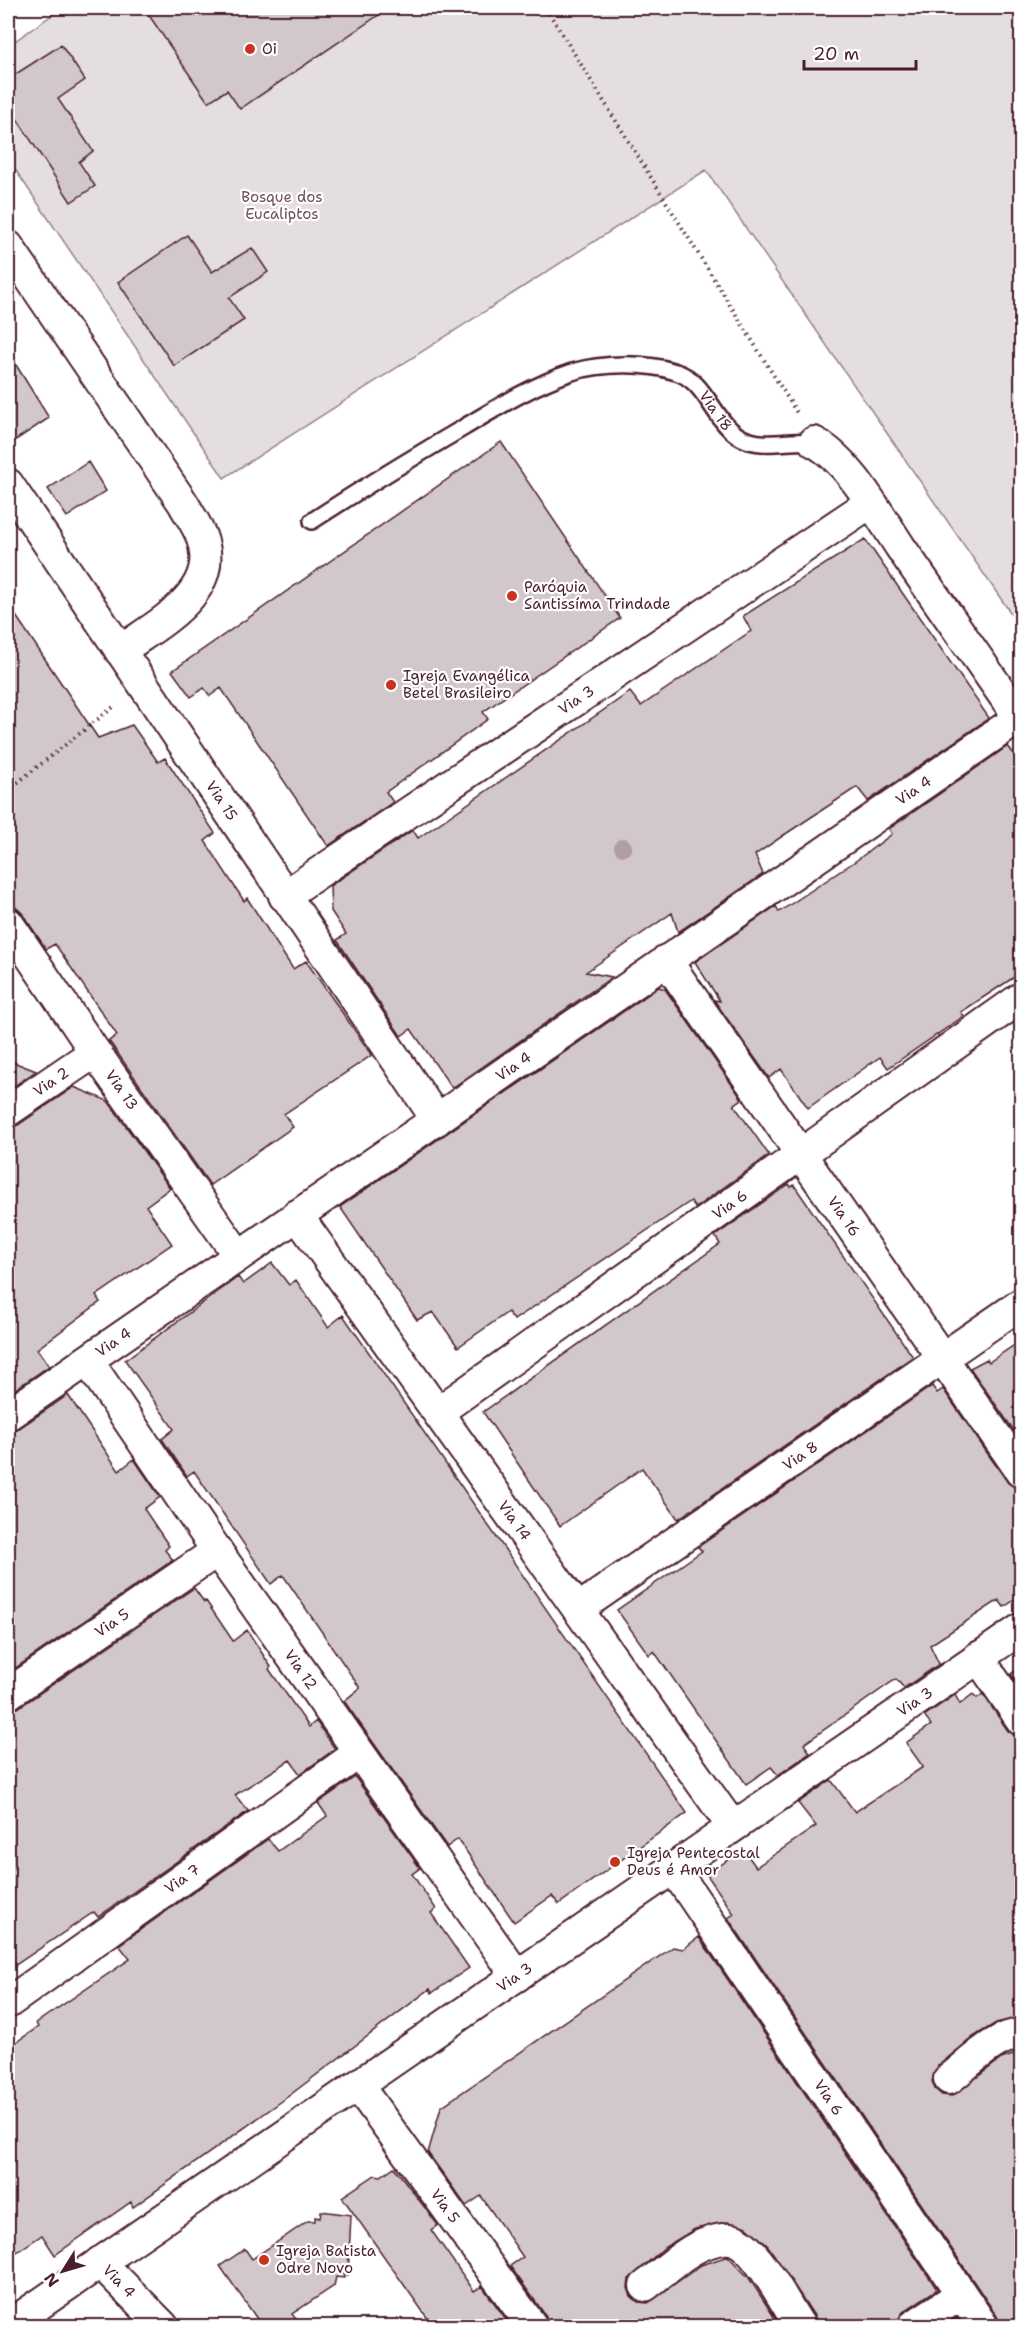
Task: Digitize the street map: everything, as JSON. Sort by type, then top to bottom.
[{"type":"street","points":[[8,246],[165,475],[202,537],[206,559],[204,578],[192,595],[176,611],[120,651]]},
{"type":"street","points":[[814,442],[826,448],[838,460],[870,503],[1020,720]]},
{"type":"street","name":"Via 15","points":[[8,484],[284,897],[437,1119]]},
{"type":"street","name":"Via 3","points":[[284,897],[870,503]]},
{"type":"street","name":"Via 4","points":[[8,1415],[666,960],[1020,720]]},
{"type":"street","name":"Via 13","points":[[8,922],[95,1052],[238,1255]]},
{"type":"street","name":"Via 16","points":[[666,960],[940,1358],[1022,1473]]},
{"type":"street","name":"Via 6","points":[[438,1412],[1022,997]]},
{"type":"street","name":"Via 2","points":[[8,1111],[95,1052]]},
{"type":"street","name":"Via 14","points":[[297,1215],[732,1826]]},
{"type":"street","name":"Via 8","points":[[578,1609],[1022,1303]]},
{"type":"street","name":"Via 12","points":[[88,1361],[217,1551],[517,1976]]},
{"type":"street","name":"Via 5","points":[[8,1694],[217,1551]]},
{"type":"street","name":"Via 3","points":[[8,2326],[359,2087],[674,1869],[732,1826],[1022,1628]]},
{"type":"street","points":[[978,1657],[1022,1721]]},
{"type":"street","name":"Via 7","points":[[8,2003],[358,1753]]},
{"type":"street","name":"Via 6","points":[[674,1869],[983,2326]]},
{"type":"street","points":[[949,2079],[1005,2038],[1022,2034]]},
{"type":"street","name":"Via 5","points":[[359,2087],[532,2326]]},
{"type":"street","points":[[645,2286],[708,2242],[724,2238],[735,2240],[747,2248],[800,2326]]},
{"type":"street","name":"Via 4","points":[[100,2262],[163,2326]]},
{"type":"street","points":[[913,2326],[960,2295]]},
{"type":"lane","name":"Via 18","points":[[312,521],[544,382],[596,367],[622,366],[678,372],[692,383],[724,424],[744,440],[814,442]]},
{"type":"path","points":[[546,8],[814,442]]},
{"type":"path","points":[[8,790],[142,684]]},
{"type":"green space","name":"Bosque dos Eucaliptos","points":[[62,8],[1021,8],[1021,628],[706,170],[224,478],[8,159],[8,46]]},
{"type":"building","name":"Oi","points":[[144,8],[389,8],[240,109],[227,90],[208,102]]},
{"type":"building","points":[[61,45],[85,80],[58,99],[93,151],[79,162],[95,186],[71,202],[8,105],[8,79]]},
{"type":"building","points":[[187,235],[212,272],[252,248],[268,272],[229,298],[244,320],[174,366],[118,282]]},
{"type":"building","points":[[8,352],[49,418],[8,445]]},
{"type":"building","points":[[501,442],[620,618],[483,712],[488,719],[386,792],[393,802],[328,846],[221,688],[210,696],[204,688],[191,697],[172,671]]},
{"type":"building","points":[[88,462],[106,491],[67,517],[48,489]]},
{"type":"building","points":[[865,539],[989,718],[868,801],[857,787],[784,835],[755,855],[763,874],[678,932],[672,913],[586,972],[612,977],[452,1088],[411,1029],[401,1036],[337,940],[346,934],[331,911],[330,886],[413,830],[418,838],[630,692],[641,706],[751,631],[743,616]]},
{"type":"building","points":[[8,604],[98,738],[132,725],[158,762],[165,758],[215,833],[205,841],[244,901],[247,898],[293,969],[306,961],[372,1055],[284,1114],[293,1127],[210,1185],[109,1041],[117,1035],[55,944],[46,949],[22,913],[8,900]]},
{"type":"building","points":[[1008,746],[1022,766],[1022,972],[961,1012],[964,1016],[888,1068],[880,1057],[808,1108],[781,1069],[769,1078],[714,1000],[720,1001],[695,962],[776,906],[779,912],[857,860],[892,834],[889,829]]},
{"type":"building","points":[[659,987],[665,989],[742,1099],[734,1105],[769,1155],[695,1208],[691,1201],[514,1320],[508,1312],[458,1347],[433,1312],[417,1320],[340,1207]]},
{"type":"building","points":[[8,1060],[36,1071],[8,1090]]},
{"type":"building","points":[[74,1087],[108,1101],[170,1188],[146,1206],[172,1244],[96,1296],[100,1302],[37,1349],[49,1366],[8,1394],[8,1128],[18,1125]]},
{"type":"building","points":[[789,1184],[791,1187],[794,1185],[913,1357],[678,1519],[642,1468],[560,1526],[483,1412],[720,1244],[715,1236]]},
{"type":"building","points":[[272,1263],[289,1285],[296,1280],[328,1327],[343,1315],[687,1813],[559,1904],[552,1896],[514,1922],[458,1839],[447,1847],[344,1701],[360,1688],[283,1575],[271,1584],[194,1471],[187,1476],[162,1439],[174,1429],[125,1360],[238,1277],[243,1284]]},
{"type":"building","points":[[1022,1340],[1022,1442],[970,1368],[987,1359],[989,1362]]},
{"type":"building","points":[[932,1386],[937,1393],[943,1389],[1008,1483],[1022,1490],[1022,1595],[1004,1607],[999,1600],[930,1645],[939,1664],[904,1688],[896,1679],[804,1744],[810,1753],[778,1775],[771,1767],[746,1784],[654,1651],[649,1655],[617,1610],[702,1551],[698,1547]]},
{"type":"building","points":[[68,1395],[119,1471],[134,1459],[160,1497],[144,1509],[169,1546],[165,1550],[173,1560],[8,1673],[8,1432],[18,1429]]},
{"type":"building","points":[[194,1588],[204,1602],[206,1601],[233,1641],[247,1630],[271,1667],[269,1669],[309,1727],[316,1721],[335,1749],[300,1774],[290,1760],[235,1795],[248,1811],[98,1917],[94,1912],[8,1970],[8,1711],[18,1708]]},
{"type":"building","points":[[1022,1666],[1022,1690],[1011,1674]]},
{"type":"building","points":[[973,1694],[977,1698],[983,1694],[1008,1731],[1022,1738],[1022,2017],[996,2023],[973,2037],[938,2066],[932,2081],[935,2089],[942,2095],[952,2096],[1001,2059],[1022,2052],[1022,2326],[1000,2326],[997,2316],[728,1918],[734,1914],[707,1875],[743,1849],[756,1867],[816,1826],[798,1803],[831,1780],[855,1812],[923,1767],[906,1743],[931,1725],[924,1716],[955,1695],[960,1704]]},
{"type":"building","points":[[355,1777],[420,1868],[412,1874],[436,1909],[431,1913],[469,1968],[432,1993],[430,1989],[282,2101],[133,2207],[131,2202],[55,2255],[42,2235],[8,2258],[8,2048],[38,2027],[36,2023],[130,1959],[119,1945],[268,1839],[278,1851],[327,1816],[318,1803]]},
{"type":"building","points":[[699,1937],[937,2289],[903,2312],[896,2326],[817,2326],[815,2317],[768,2246],[747,2227],[727,2222],[695,2229],[665,2247],[629,2279],[628,2288],[631,2296],[638,2302],[648,2303],[701,2265],[728,2256],[749,2278],[780,2326],[549,2326],[546,2316],[510,2266],[523,2257],[481,2196],[466,2206],[428,2153],[441,2107],[673,1947],[683,1949]]},
{"type":"building","points":[[394,2167],[438,2225],[431,2230],[474,2291],[482,2286],[511,2326],[433,2326],[342,2197],[375,2175],[381,2176]]},
{"type":"building","points":[[321,2211],[351,2215],[348,2275],[344,2274],[344,2278],[336,2277],[334,2286],[292,2314],[301,2326],[262,2326],[220,2266],[245,2249],[252,2259],[308,2221],[315,2221],[315,2217],[320,2218]]},
{"type":"building","points":[[957,2318],[963,2326],[944,2326]]},
{"type":"place","name":"Oi","points":[[250,49]]},
{"type":"place","name":"Paróquia Santissíma Trindade","points":[[512,596]]},
{"type":"place","name":"Igreja Evangélica Betel Brasileiro","points":[[391,685]]},
{"type":"place","name":"Igreja Pentecostal Deus é Amor","points":[[615,1862]]},
{"type":"place","name":"Igreja Batista Odre Novo","points":[[264,2260]]}]
